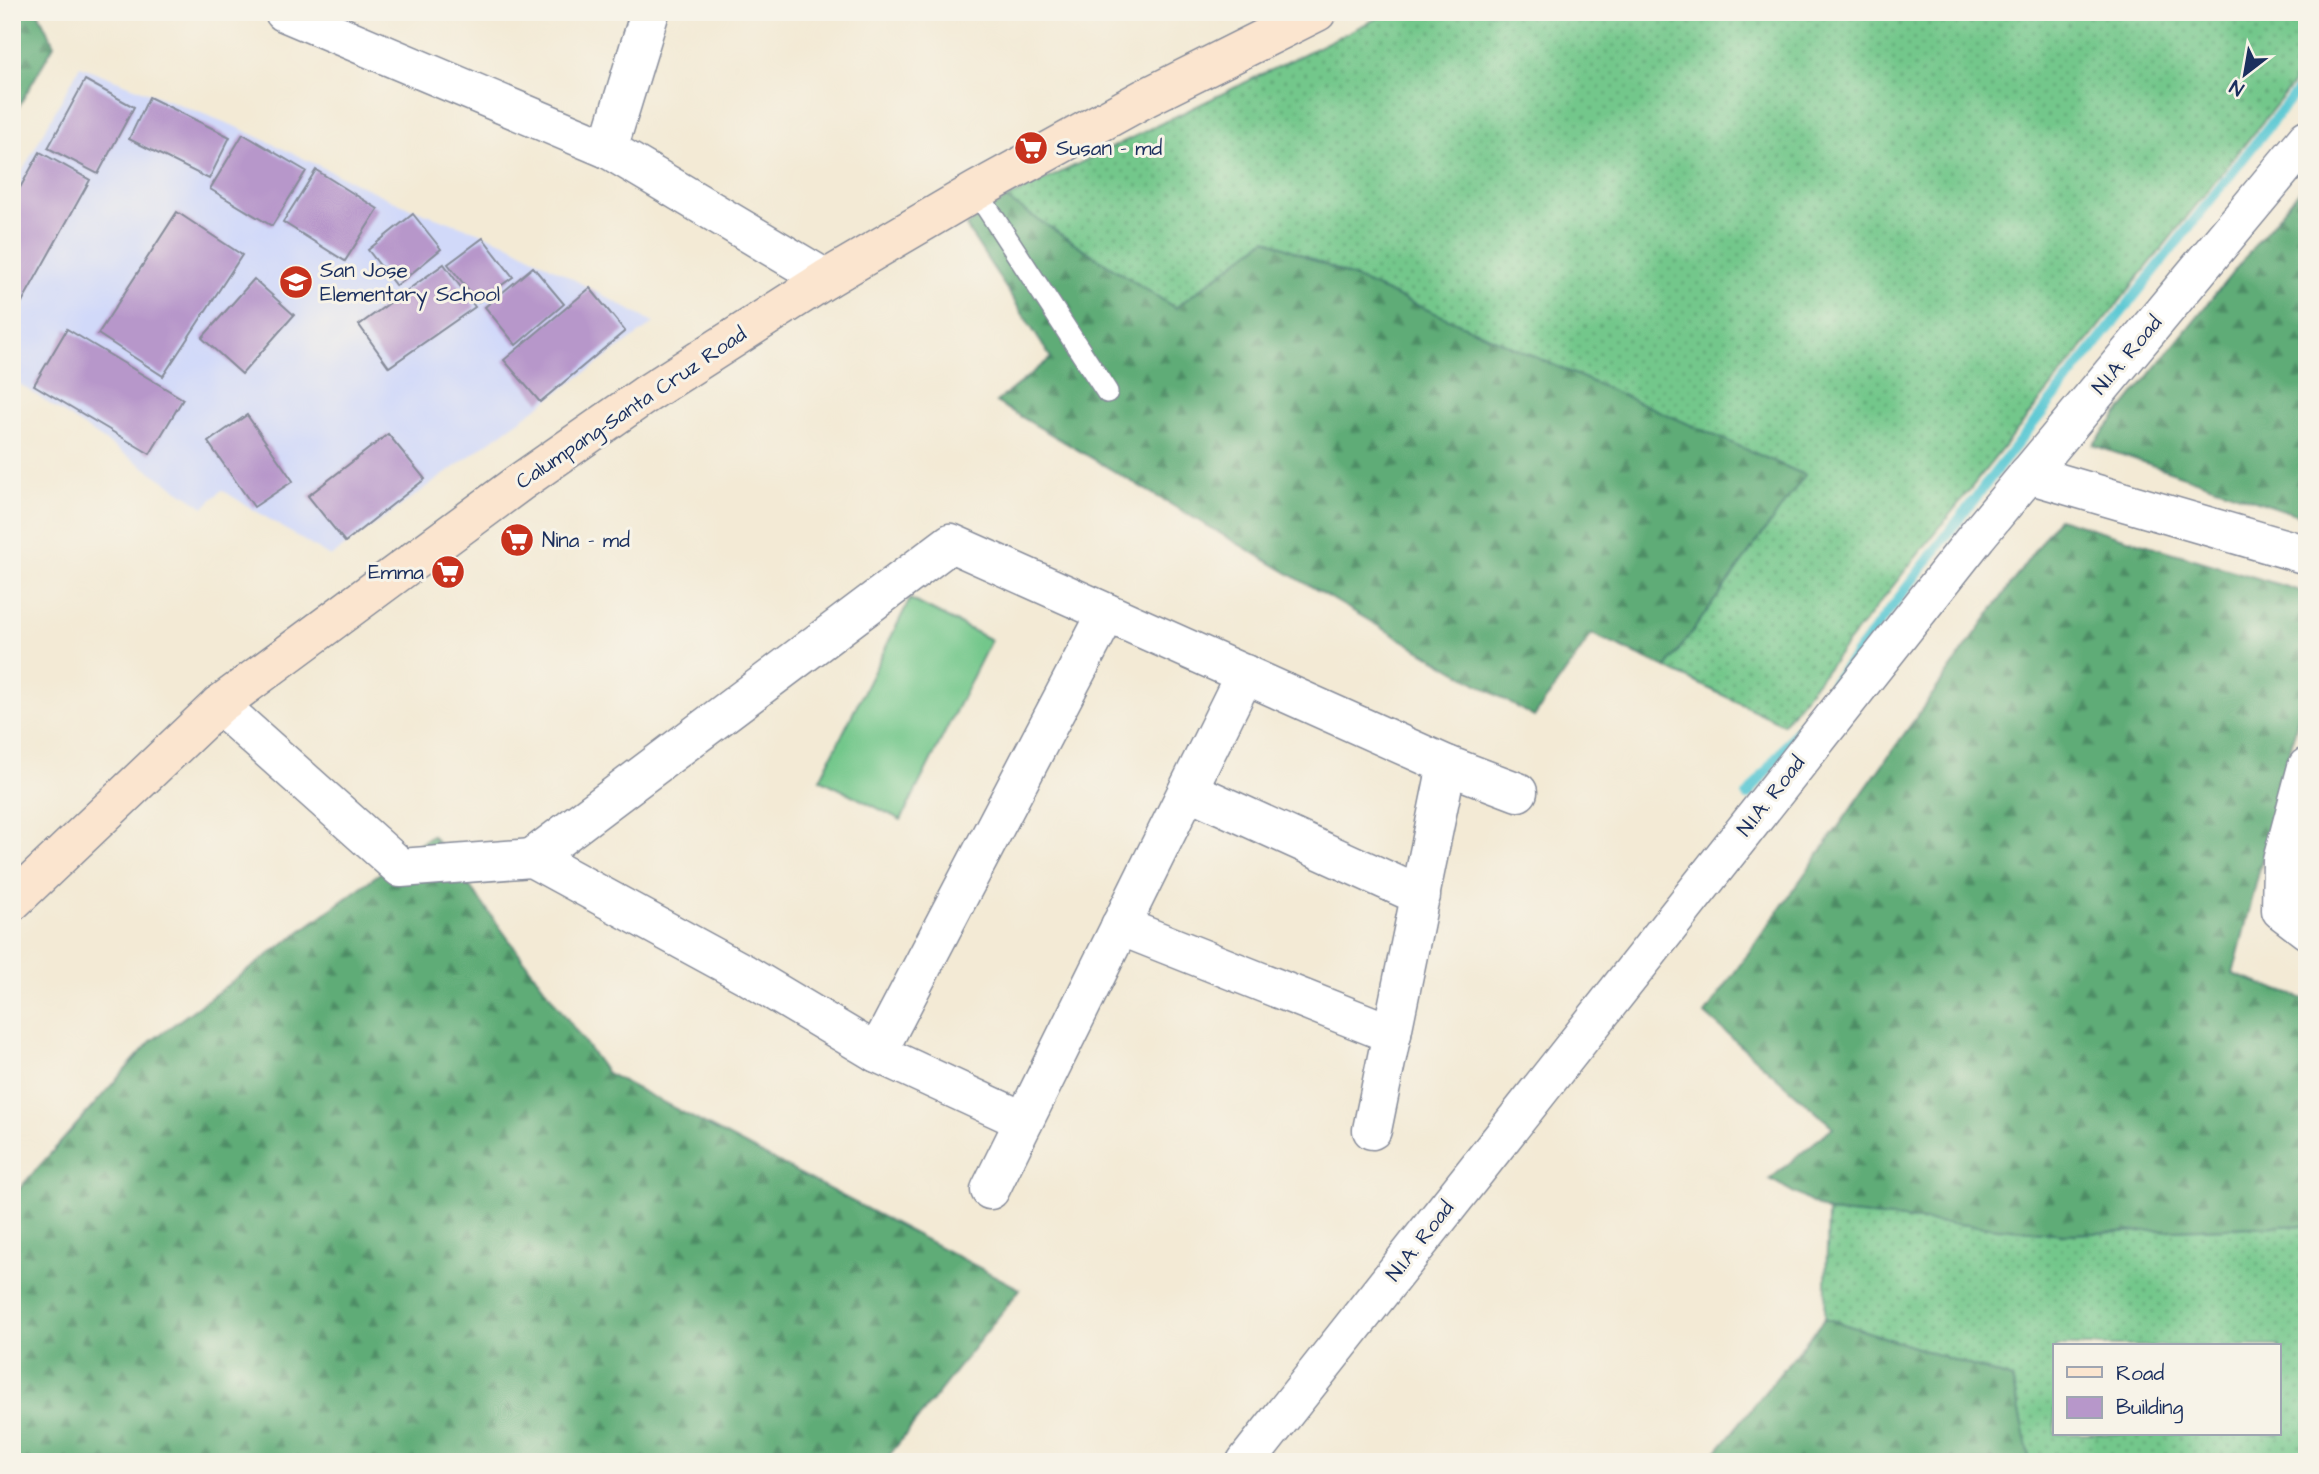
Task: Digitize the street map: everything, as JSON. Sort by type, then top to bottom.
[{"type":"main road","name":"Calumpang-Santa Cruz Road","points":[[12,902],[219,705],[519,483],[645,395],[826,279],[975,191],[1145,98],[1317,12]]},
{"type":"street","points":[[284,12],[608,149],[826,279]]},
{"type":"street","points":[[608,149],[650,12]]},
{"type":"street","name":"N.I.A. Road","points":[[1245,1462],[1894,639],[2307,139]]},
{"type":"street","points":[[2028,474],[2307,555]]},
{"type":"street","points":[[219,705],[401,868],[532,858],[951,543],[1447,765],[1518,792]]},
{"type":"street","points":[[877,1053],[1107,613]]},
{"type":"street","points":[[990,1189],[1245,674]]},
{"type":"street","points":[[1372,1130],[1447,765]]},
{"type":"street","points":[[2307,767],[2282,861],[2281,910],[2307,930]]},
{"type":"street","points":[[1188,790],[1420,896]]},
{"type":"street","points":[[532,858],[745,974],[877,1053],[1024,1121]]},
{"type":"street","points":[[1120,926],[1392,1034]]},
{"type":"lane","points":[[975,191],[1107,392]]},
{"type":"shaded area","name":"San Jose Elementary School","points":[[80,66],[237,127],[402,205],[505,242],[654,323],[330,557],[222,490],[204,507],[12,379],[12,190]]},
{"type":"green space","points":[[12,12],[38,12],[54,45],[12,118]]},
{"type":"green space","points":[[1390,12],[2307,12],[2307,66],[1783,724],[1666,668],[1804,475],[1175,308],[1006,199]]},
{"type":"green space","points":[[2307,181],[2307,518],[2093,445]]},
{"type":"green space","points":[[1006,199],[1175,308],[1266,239],[1805,475],[1666,668],[1592,634],[1534,717],[996,402],[1051,358],[966,226]]},
{"type":"green space","points":[[2058,518],[2307,593],[2307,683],[2233,974],[2307,1000],[2307,1225],[2065,1234],[1828,1212],[1770,1179],[1833,1127],[1705,1014]]},
{"type":"green space","points":[[910,599],[991,640],[901,820],[820,779]]},
{"type":"green space","points":[[432,835],[607,1073],[1020,1289],[884,1462],[12,1462],[12,1197],[150,1042]]},
{"type":"green space","points":[[1828,1212],[2065,1234],[2307,1225],[2307,1462],[2030,1462],[2012,1379],[1825,1318]]},
{"type":"green space","points":[[1825,1318],[2012,1379],[2030,1462],[1708,1462]]},
{"type":"building","points":[[85,80],[134,107],[98,174],[48,148]]},
{"type":"building","points":[[149,97],[230,137],[209,179],[129,139]]},
{"type":"building","points":[[243,134],[306,171],[272,226],[210,189]]},
{"type":"building","points":[[40,152],[90,180],[12,320],[12,202]]},
{"type":"building","points":[[316,170],[378,209],[345,261],[283,222]]},
{"type":"building","points":[[177,212],[242,255],[163,376],[98,334]]},
{"type":"building","points":[[413,214],[441,249],[396,286],[368,250]]},
{"type":"building","points":[[483,238],[513,277],[478,302],[448,264]]},
{"type":"building","points":[[444,264],[475,307],[389,367],[359,325]]},
{"type":"building","points":[[533,267],[564,304],[516,345],[485,307]]},
{"type":"building","points":[[254,279],[294,315],[242,374],[202,338]]},
{"type":"building","points":[[590,288],[625,331],[540,402],[504,360]]},
{"type":"building","points":[[67,329],[183,399],[150,454],[34,385]]},
{"type":"building","points":[[247,415],[293,481],[254,507],[208,442]]},
{"type":"building","points":[[388,434],[425,479],[345,542],[308,496]]},
{"type":"waterway","points":[[1747,796],[1996,471],[2307,78]]},
{"type":"place","name":"Susan - md","points":[[1031,148]]},
{"type":"place","name":"San Jose Elementary School","points":[[296,282]]},
{"type":"place","name":"Nina - md","points":[[517,540]]},
{"type":"place","name":"Emma","points":[[448,572]]}]
